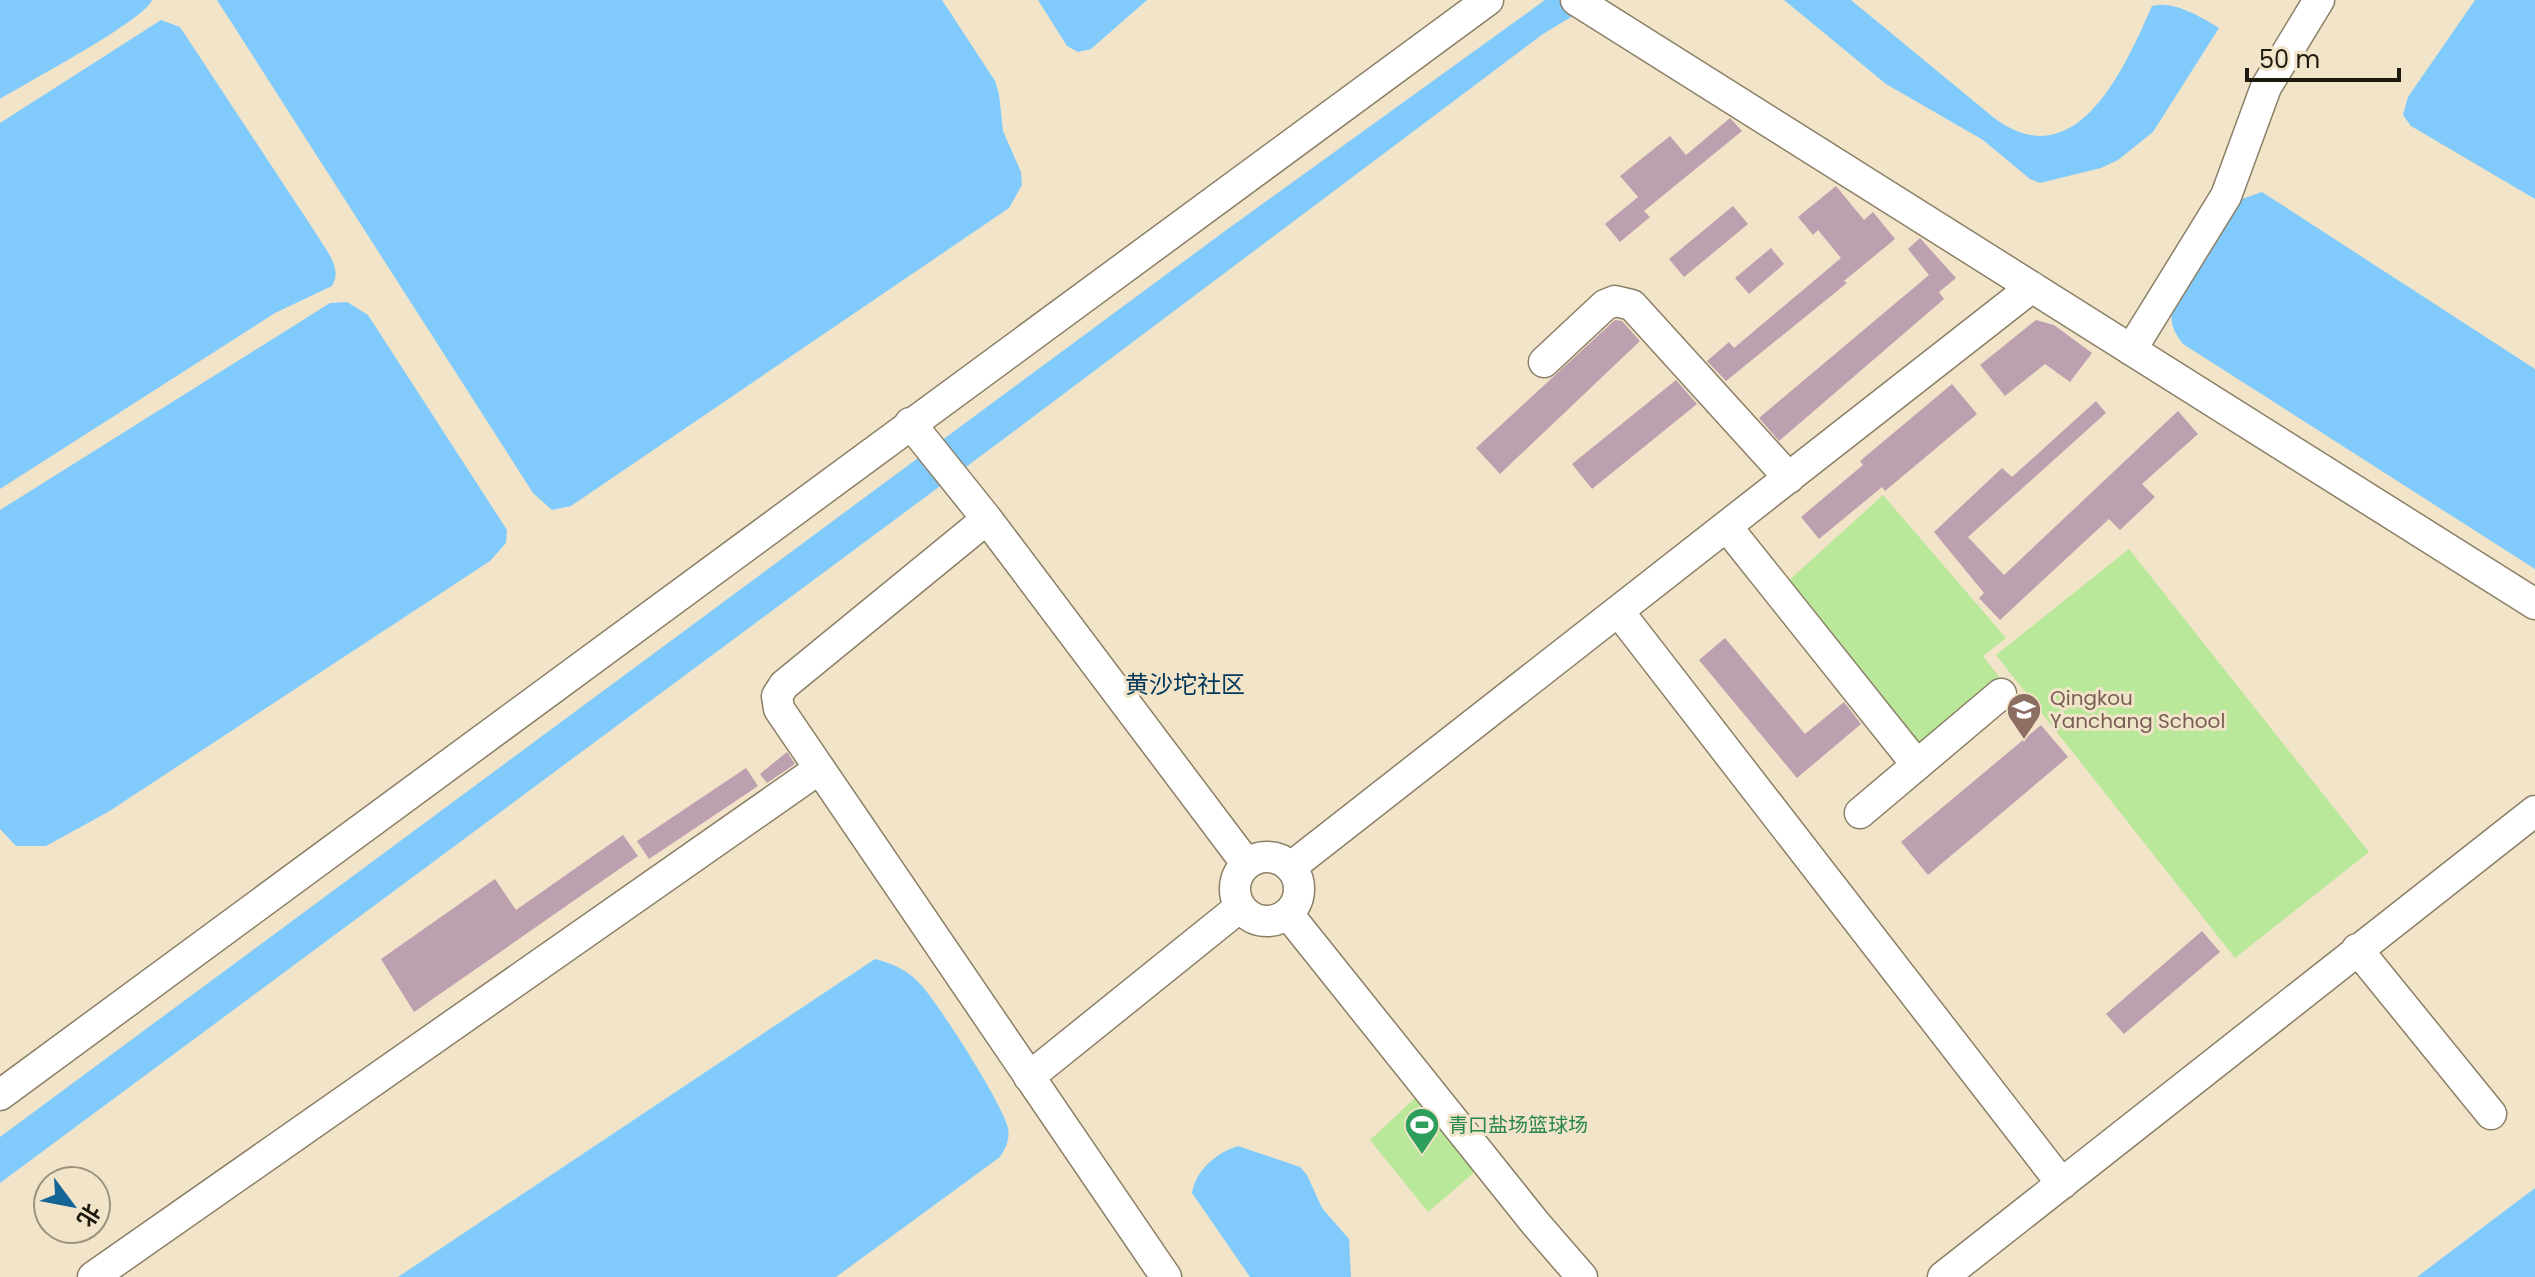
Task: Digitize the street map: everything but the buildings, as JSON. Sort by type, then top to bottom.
[{"type":"street","points":[[0,1095],[1488,0]]},
{"type":"street","points":[[1576,0],[2535,604]]},
{"type":"street","points":[[2131,350],[2226,196],[2266,87],[2319,0]]},
{"type":"street","points":[[1291,867],[2032,287]]},
{"type":"street","points":[[1544,362],[1605,305],[1615,301],[1632,305],[1789,478]]},
{"type":"street","points":[[910,423],[987,519],[1246,863]]},
{"type":"street","points":[[987,519],[784,685],[777,696],[779,709],[1166,1277]]},
{"type":"street","points":[[1727,527],[1917,765]]},
{"type":"street","points":[[1619,612],[2062,1184]]},
{"type":"street","points":[[1860,813],[2001,694]]},
{"type":"street","points":[[93,1277],[819,769]]},
{"type":"street","points":[[1943,1277],[2535,811]]},
{"type":"street","points":[[1275,857],[1291,867],[1299,891],[1288,914],[1263,921],[1240,907],[1234,889],[1246,863],[1255,858],[1275,857]]},
{"type":"street","points":[[1029,1077],[1240,907]]},
{"type":"street","points":[[1288,914],[1582,1277]]},
{"type":"street","points":[[2357,949],[2491,1114]]},
{"type":"green space","points":[[1883,495],[2006,638],[1983,656],[2003,682],[1920,748],[1786,583]]},
{"type":"green space","points":[[2129,549],[2369,852],[2235,958],[1996,655]]},
{"type":"green space","name":"青口盐场篮球场","points":[[1415,1098],[1475,1172],[1428,1212],[1370,1140]]},
{"type":"water","points":[[0,0],[152,0],[145,9],[108,36],[0,99]]},
{"type":"water","points":[[217,0],[942,0],[995,81],[1003,131],[1021,172],[1022,185],[1009,208],[571,506],[552,510],[533,493]]},
{"type":"water","points":[[1038,0],[1147,0],[1091,49],[1078,52],[1067,46]]},
{"type":"water","points":[[1545,0],[1599,0],[1543,34],[1005,438],[0,1183],[0,1137],[1225,231]]},
{"type":"water","points":[[1784,0],[1851,0],[1993,117],[2023,133],[2049,135],[2073,126],[2094,108],[2112,85],[2152,6],[2177,7],[2219,28],[2153,132],[2118,160],[2101,168],[2040,183],[2030,179],[1983,140],[1886,84]]},
{"type":"water","points":[[2475,0],[2535,0],[2535,199],[2411,126],[2403,115],[2408,97]]},
{"type":"water","points":[[161,20],[180,27],[329,253],[336,273],[335,280],[332,286],[275,313],[0,489],[0,123]]},
{"type":"water","points":[[2262,192],[2535,369],[2535,569],[2180,340],[2172,324],[2172,310],[2239,200]]},
{"type":"water","points":[[347,302],[368,315],[507,530],[506,543],[490,561],[108,812],[46,846],[16,846],[0,829],[0,510],[330,303]]},
{"type":"water","points":[[875,959],[907,972],[931,997],[995,1098],[1008,1128],[1008,1136],[1000,1157],[836,1277],[398,1277]]},
{"type":"water","points":[[1238,1146],[1300,1167],[1307,1175],[1322,1208],[1349,1239],[1351,1277],[1250,1277],[1192,1193],[1198,1177],[1208,1164]]},
{"type":"water","points":[[2535,1188],[2535,1277],[2417,1277]]},
{"type":"place","name":"Qingkou Yanchang School","points":[[2024,741]]},
{"type":"place","name":"青口盐场篮球场","points":[[1422,1156]]},
{"type":"district","name":"黄沙坨社区","points":[[1185,684]]}]
